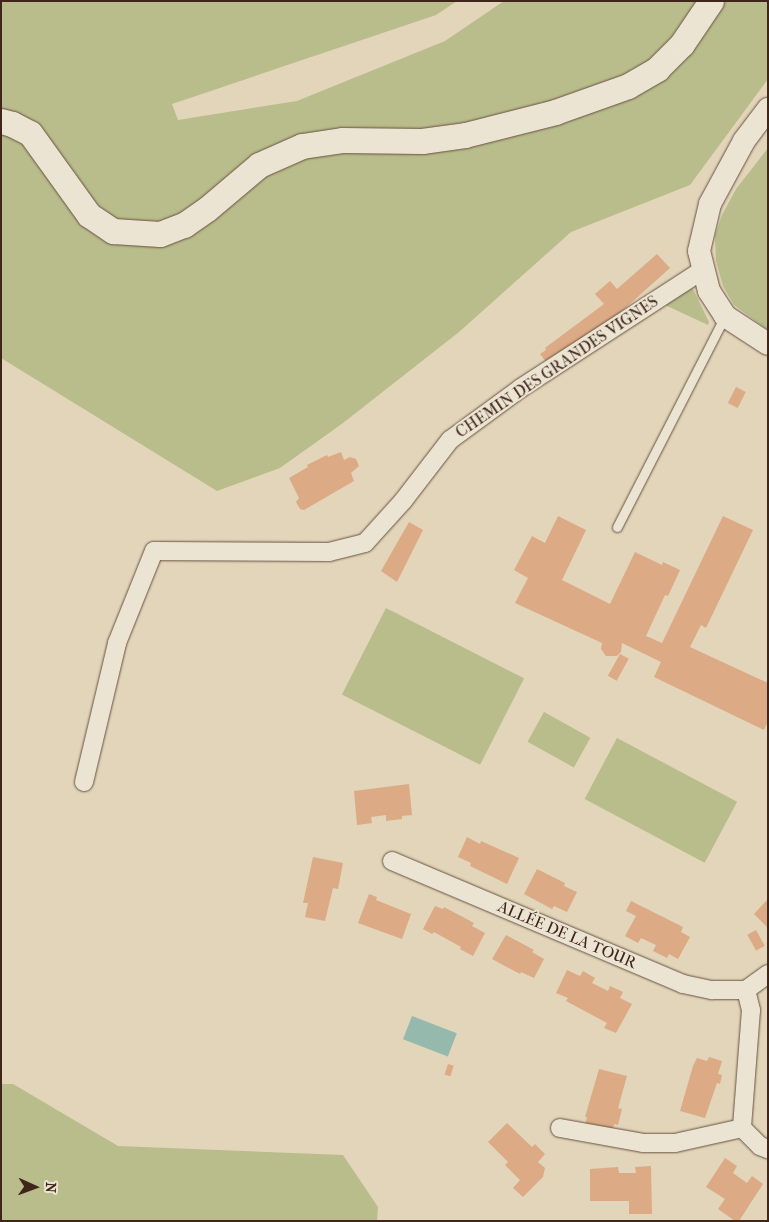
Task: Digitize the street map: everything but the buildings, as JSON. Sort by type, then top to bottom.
[{"type":"main road","points":[[1,121],[30,133],[89,215],[114,231],[160,234],[184,225],[207,209],[259,165],[302,146],[342,140],[422,141],[465,135],[555,112],[628,86],[657,70],[676,51],[711,1]]},
{"type":"street","points":[[768,109],[744,141],[710,204],[700,251],[709,291],[726,316],[768,344]]},
{"type":"street","name":"CHEMIN DES GRANDES VIGNES","points":[[84,782],[117,642],[154,551],[329,552],[365,543],[403,501],[450,440],[521,388],[704,269]]},
{"type":"street","name":"ALLÉE DE LA TOUR","points":[[392,861],[683,984],[712,990],[746,990]]},
{"type":"street","points":[[768,974],[746,990],[751,1010],[742,1128],[760,1146],[768,1149]]},
{"type":"street","points":[[560,1128],[644,1143],[674,1143],[742,1128]]},
{"type":"lane","points":[[617,527],[726,316]]},
{"type":"green space","points":[[1,1],[457,1],[436,15],[172,104],[178,120],[297,101],[445,41],[504,1],[768,1],[768,79],[690,185],[571,232],[459,332],[343,423],[280,468],[217,491],[1,358]]},
{"type":"green space","points":[[768,148],[768,330],[734,305],[723,286],[716,261],[715,236],[722,215],[736,189]]},
{"type":"green space","points":[[691,285],[709,322],[708,325],[663,304]]},
{"type":"green space","points":[[386,608],[524,678],[480,765],[342,694]]},
{"type":"green space","points":[[544,712],[590,738],[574,767],[528,742]]},
{"type":"green space","points":[[617,738],[737,802],[705,863],[585,799]]},
{"type":"green space","points":[[1,1084],[13,1084],[118,1146],[343,1155],[378,1207],[377,1221],[1,1221]]},
{"type":"water","points":[[412,1016],[457,1033],[448,1057],[403,1039]]}]
